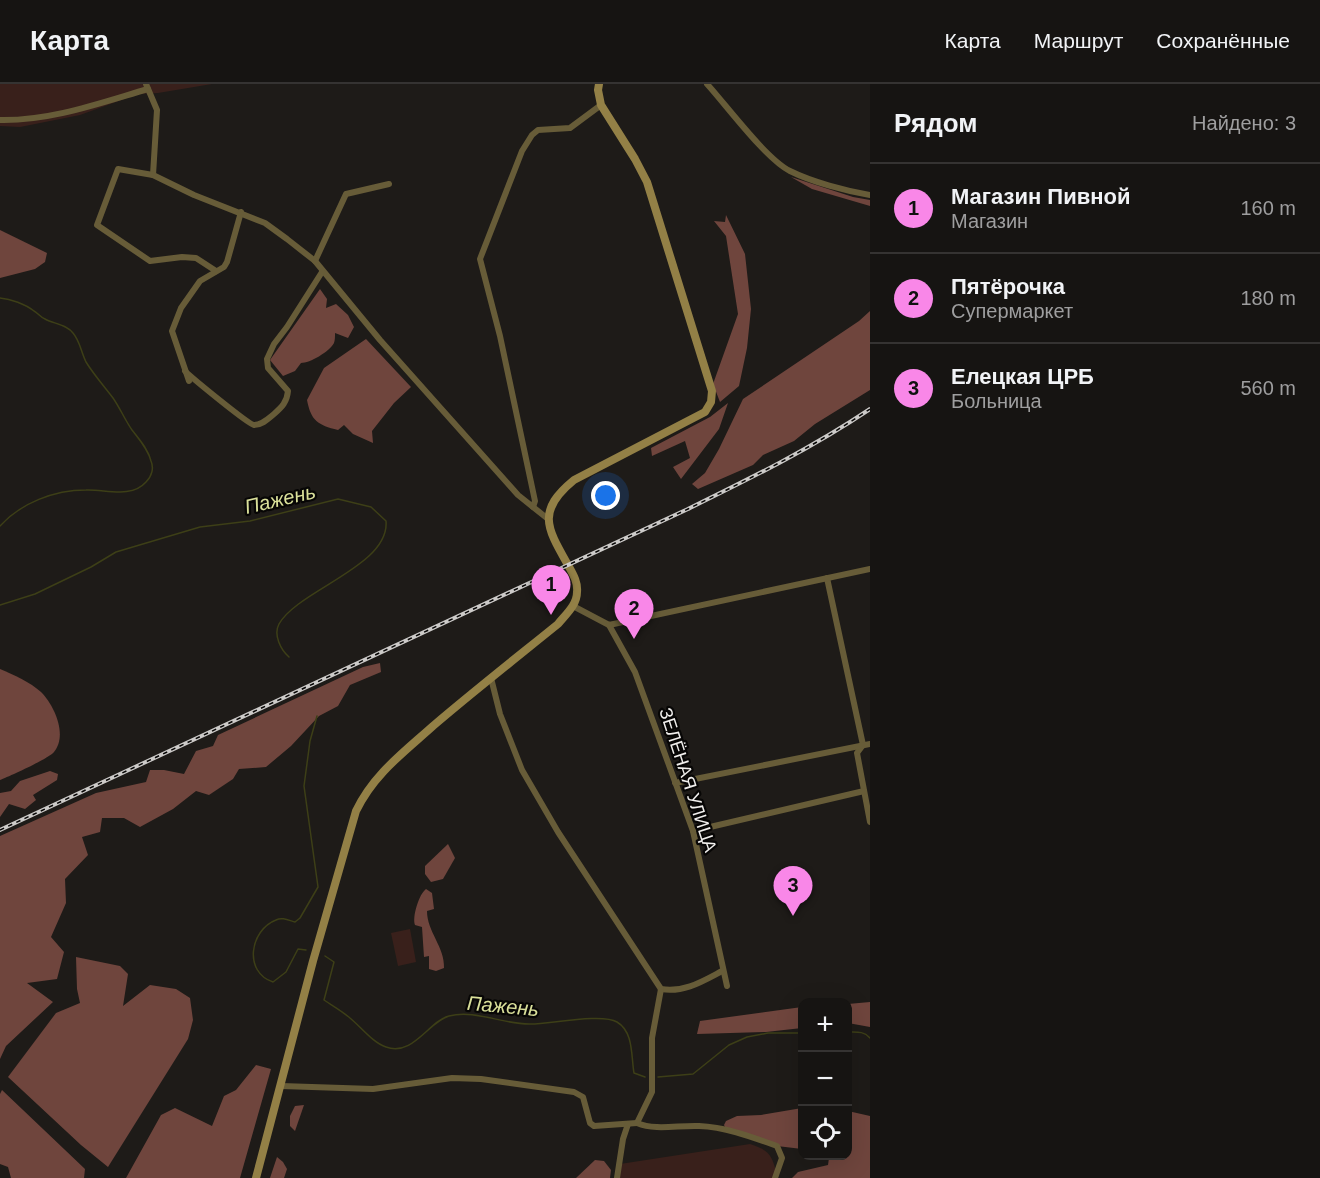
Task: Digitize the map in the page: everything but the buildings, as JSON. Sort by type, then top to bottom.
[{"type":"street","points":[[256,1178],[318,944],[357,811],[365,792],[378,775],[399,756],[558,624],[573,606],[578,592],[575,578],[552,533],[548,519],[550,506],[560,492],[574,480],[705,412],[711,402],[712,391],[647,183],[635,159],[601,105],[599,84]]},
{"type":"street","points":[[707,84],[765,149],[789,170],[849,191],[870,195]]},
{"type":"street","points":[[0,120],[23,121],[57,115],[147,86],[157,110],[153,175]]},
{"type":"street","points":[[533,507],[535,501],[500,336],[480,259],[522,151],[532,135],[538,130],[570,128],[601,105]]},
{"type":"street","points":[[216,271],[195,258],[182,257],[150,261],[97,225],[118,169],[153,175],[194,195],[265,223],[315,261],[322,272],[518,495],[548,519]]},
{"type":"street","points":[[315,261],[346,194],[389,184]]},
{"type":"street","points":[[189,381],[172,331],[181,308],[200,281],[224,267],[227,262],[241,212]]},
{"type":"street","points":[[185,371],[243,420],[252,425],[260,424],[268,419],[287,400],[288,391],[268,368],[267,359],[274,344],[322,272]]},
{"type":"street","points":[[573,606],[609,625],[870,569]]},
{"type":"street","points":[[826,578],[866,745]]},
{"type":"street","name":"ЗЕЛЁНАЯ УЛИЦА","points":[[609,625],[634,672],[693,831],[727,987]]},
{"type":"street","points":[[491,678],[500,714],[522,770],[558,831],[661,989],[652,1038],[652,1092],[637,1123]]},
{"type":"street","points":[[675,783],[866,745]]},
{"type":"street","points":[[866,745],[857,753],[870,822]]},
{"type":"street","points":[[693,831],[864,791]]},
{"type":"street","points":[[661,989],[695,986],[722,971]]},
{"type":"street","points":[[281,1086],[373,1089],[452,1078],[481,1079],[574,1092],[583,1097],[590,1124],[594,1126],[637,1123],[647,1127],[700,1126],[748,1135],[777,1146],[782,1158],[775,1178]]},
{"type":"street","points":[[617,1178],[623,1139],[628,1124]]},
{"type":"shaded area","points":[[0,84],[212,84],[138,94],[80,115],[20,127],[0,126]]},
{"type":"shaded area","points":[[791,177],[853,197],[870,200],[870,206],[812,189]]},
{"type":"shaded area","points":[[726,215],[745,254],[751,309],[747,348],[739,386],[720,402],[713,384],[738,314],[726,236],[714,221],[725,222]]},
{"type":"shaded area","points":[[0,230],[47,253],[45,262],[35,269],[0,278]]},
{"type":"shaded area","points":[[320,289],[327,299],[326,308],[336,304],[348,315],[354,327],[348,338],[335,333],[334,343],[328,350],[314,359],[301,363],[295,371],[283,376],[270,360]]},
{"type":"shaded area","points":[[870,311],[870,390],[815,424],[794,441],[763,455],[753,465],[698,489],[692,484],[705,473],[743,399],[859,321]]},
{"type":"shaded area","points":[[366,339],[411,387],[394,403],[372,431],[373,443],[353,434],[344,425],[338,430],[320,424],[313,417],[307,400],[324,368]]},
{"type":"shaded area","points":[[728,403],[719,429],[681,479],[673,467],[690,458],[685,441],[652,456],[651,448],[710,417]]},
{"type":"shaded area","points":[[380,663],[381,672],[350,685],[338,706],[319,716],[291,746],[266,767],[239,769],[233,779],[209,795],[196,791],[173,809],[140,827],[124,818],[102,818],[100,832],[82,837],[88,855],[65,879],[66,903],[51,937],[64,952],[57,979],[27,983],[53,1002],[6,1046],[0,1059],[0,836],[96,793],[146,782],[150,770],[184,774],[196,751],[213,746],[218,735],[363,667]]},
{"type":"shaded area","points":[[0,669],[27,682],[41,692],[55,712],[60,737],[58,745],[50,755],[0,780]]},
{"type":"shaded area","points":[[50,771],[58,774],[57,780],[33,795],[36,800],[25,809],[9,804],[0,817],[0,793],[11,791],[20,781]]},
{"type":"shaded area","points":[[448,844],[455,858],[443,879],[431,882],[425,874],[425,866]]},
{"type":"shaded area","points":[[426,889],[432,893],[434,909],[427,911],[428,919],[444,960],[444,968],[436,971],[429,969],[429,956],[424,957],[422,927],[415,925],[414,921],[419,900]]},
{"type":"shaded area","points":[[410,929],[416,962],[398,966],[391,933]]},
{"type":"shaded area","points":[[76,957],[120,966],[128,974],[123,1006],[150,985],[176,989],[190,998],[193,1020],[188,1039],[108,1167],[8,1077],[56,1013],[80,1003]]},
{"type":"shaded area","points":[[870,1002],[870,1027],[852,1024],[852,1004]]},
{"type":"shaded area","points":[[798,1008],[798,1028],[697,1034],[700,1021]]},
{"type":"shaded area","points":[[256,1065],[271,1069],[240,1178],[126,1178],[161,1115],[175,1108],[212,1126],[224,1096],[236,1090]]},
{"type":"shaded area","points":[[2,1090],[85,1169],[84,1178],[11,1178],[8,1167],[0,1164],[0,1094]]},
{"type":"shaded area","points":[[304,1105],[295,1131],[290,1126],[290,1116],[295,1106]]},
{"type":"shaded area","points":[[798,1109],[798,1149],[777,1146],[727,1131],[724,1125],[726,1121],[737,1116],[761,1115]]},
{"type":"shaded area","points":[[852,1112],[870,1116],[870,1178],[792,1178],[798,1172],[828,1165],[829,1160],[852,1160]]},
{"type":"shaded area","points":[[750,1144],[769,1154],[777,1174],[775,1178],[617,1178],[620,1164]]},
{"type":"shaded area","points":[[277,1157],[287,1169],[284,1178],[270,1178]]},
{"type":"shaded area","points":[[595,1160],[604,1161],[611,1170],[610,1178],[576,1178]]},
{"type":"waterway","name":"Пажень","points":[[0,298],[22,304],[48,321],[63,326],[73,333],[86,362],[146,448],[152,466],[148,480],[133,490],[125,492],[74,491],[50,495],[18,511],[0,526]]},
{"type":"waterway","name":"Пажень","points":[[0,605],[35,594],[91,567],[116,552],[200,527],[250,521],[338,499],[371,507],[386,521],[383,537],[374,551],[359,564],[304,600],[279,624],[277,628],[279,642],[289,657]]},
{"type":"waterway","name":"Пажень","points":[[306,950],[298,949],[286,972],[273,982],[263,977],[254,961],[256,941],[260,933],[267,925],[278,919],[295,922],[300,918],[318,887],[304,786],[310,741],[317,716]]},
{"type":"waterway","name":"Пажень","points":[[325,956],[334,962],[324,1000],[347,1015],[376,1042],[386,1047],[396,1049],[413,1043],[442,1019],[459,1014],[521,1024],[588,1019],[610,1020],[617,1022],[626,1032],[631,1045],[634,1073],[645,1077]]},
{"type":"waterway","name":"Пажень","points":[[852,1032],[863,1033],[870,1038]]},
{"type":"waterway","name":"Пажень","points":[[658,1077],[693,1074],[729,1045],[747,1037],[768,1033],[798,1033]]},
{"type":"railway","points":[[0,830],[688,509],[804,450],[870,409]]},
{"type":"place","name":"Магазин Пивной","points":[[551,615]]},
{"type":"place","name":"Пятёрочка","points":[[634,639]]},
{"type":"place","name":"Елецкая ЦРБ","points":[[793,916]]}]
